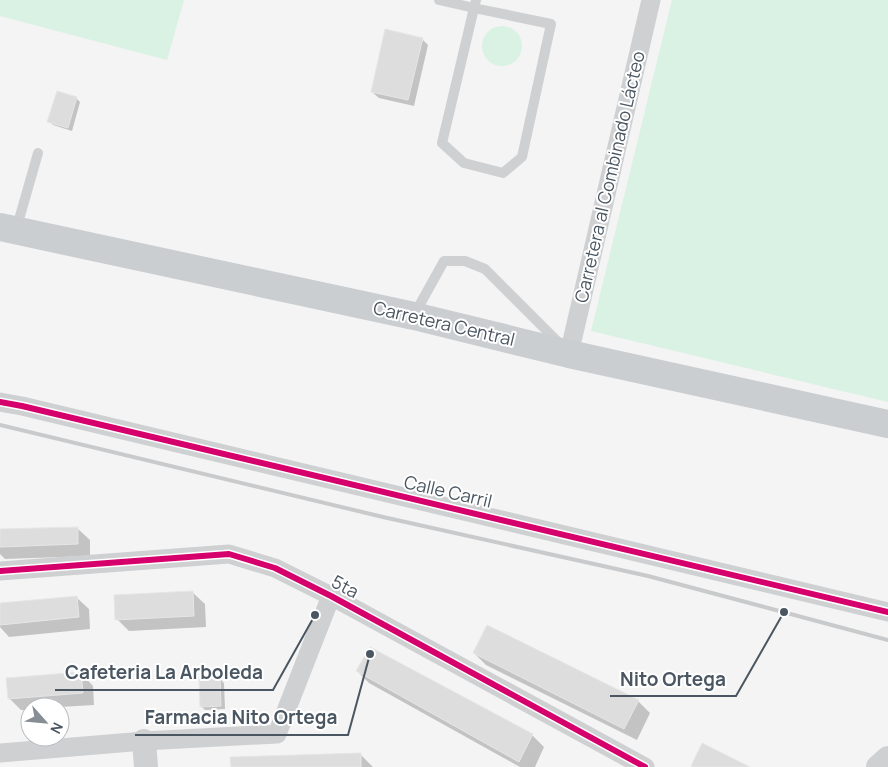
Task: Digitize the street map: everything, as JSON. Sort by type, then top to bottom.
[{"type":"main road","name":"Carretera Central","points":[[8,229],[414,316],[570,354],[888,424]]},
{"type":"street","name":"Carretera al Combinado Lácteo","points":[[570,354],[651,0]]},
{"type":"street","name":"Calle Carril","points":[[0,402],[888,612]]},
{"type":"street","name":"5ta","points":[[0,571],[229,554],[275,568],[331,596],[645,767]]},
{"type":"street","points":[[0,753],[144,740],[278,734],[331,596]]},
{"type":"street","points":[[144,740],[146,767]]},
{"type":"street","points":[[878,767],[888,758]]},
{"type":"lane","points":[[439,0],[475,4],[551,24],[522,157],[503,173],[464,163],[442,143],[475,4]]},
{"type":"lane","points":[[8,229],[38,153]]},
{"type":"lane","points":[[414,316],[444,261],[465,261],[485,270],[570,354]]},
{"type":"green space","points":[[0,0],[184,0],[167,60],[0,16]]},
{"type":"green space","points":[[672,0],[888,0],[888,402],[591,331]]},
{"type":"green space","points":[[502,26],[516,32],[522,46],[516,60],[502,66],[488,60],[482,46],[488,32]]},
{"type":"building","points":[[385,29],[423,38],[408,100],[371,92]]},
{"type":"building","points":[[57,91],[77,97],[68,128],[47,122]]},
{"type":"building","points":[[78,527],[78,544],[0,547],[0,529]]},
{"type":"building","points":[[193,591],[194,616],[115,620],[114,595]]},
{"type":"building","points":[[77,596],[79,617],[0,625],[0,603]]},
{"type":"building","points":[[487,625],[639,700],[624,729],[473,653]]},
{"type":"building","points":[[370,647],[533,734],[519,762],[356,671]]},
{"type":"building","points":[[81,672],[83,693],[8,699],[6,678]]},
{"type":"building","points":[[199,678],[220,678],[221,706],[200,707]]},
{"type":"building","points":[[702,743],[750,767],[691,766]]},
{"type":"building","points":[[361,753],[361,767],[231,767],[230,757]]},
{"type":"railway","points":[[0,425],[383,517],[648,576],[888,640]]},
{"type":"cycle path","points":[[0,402],[888,612]]},
{"type":"cycle path","points":[[0,571],[229,554],[275,568],[331,596],[645,767]]},
{"type":"place","name":"Nito Ortega","points":[[784,612]]},
{"type":"place","name":"Cafeteria La Arboleda","points":[[315,615]]},
{"type":"place","name":"Farmacia Nito Ortega","points":[[370,654]]}]
